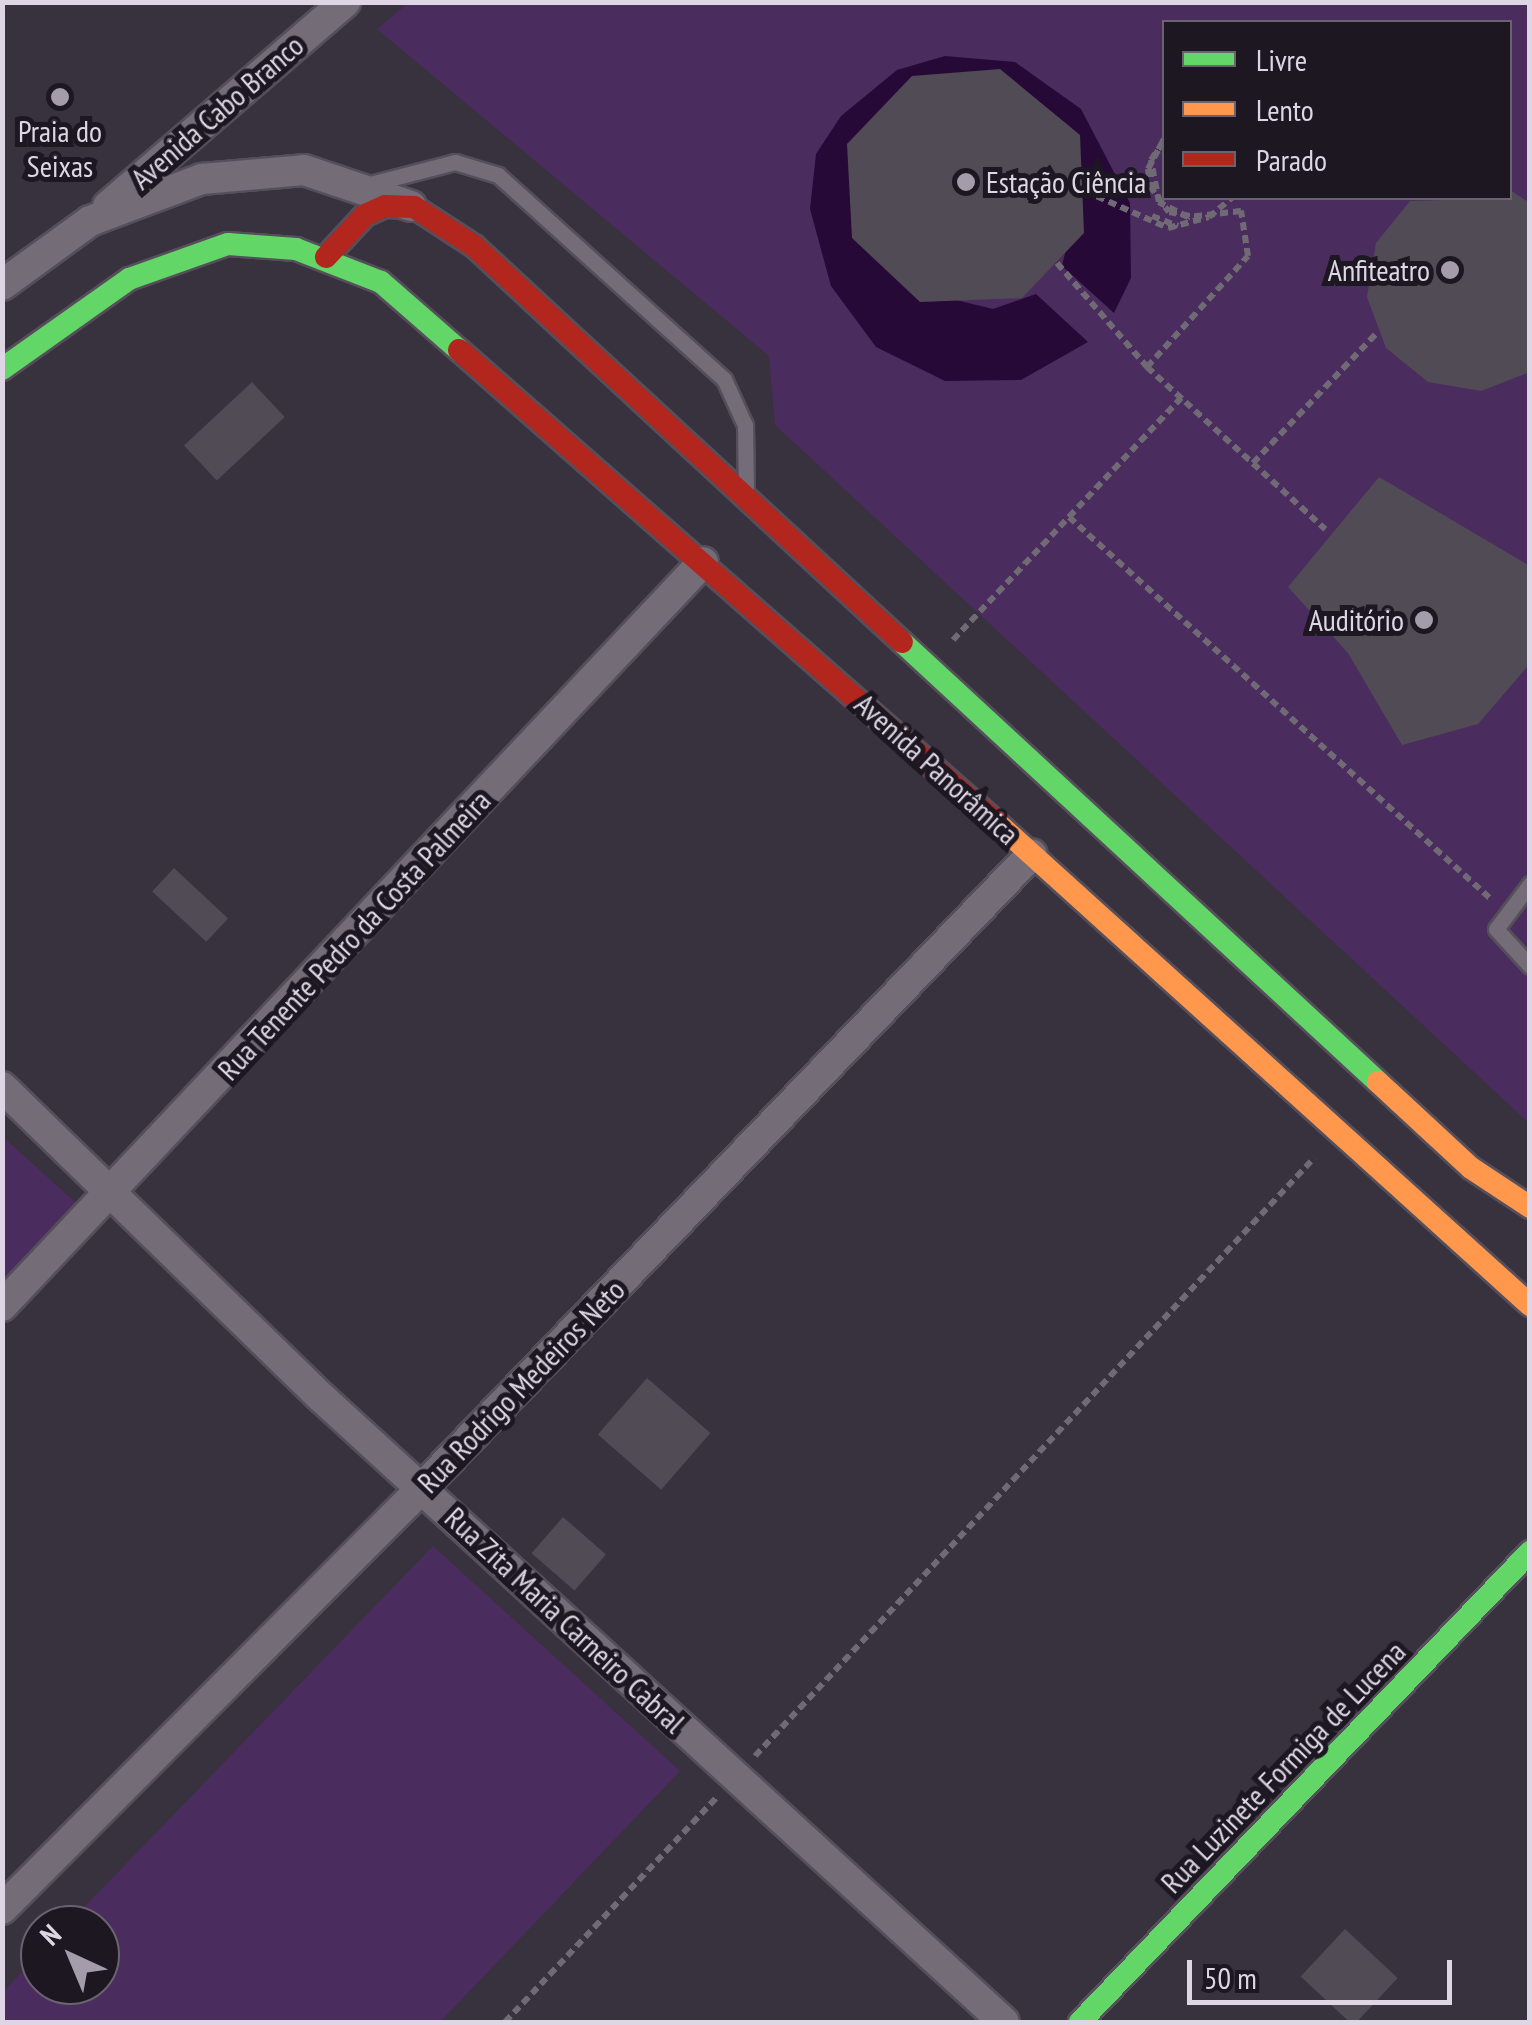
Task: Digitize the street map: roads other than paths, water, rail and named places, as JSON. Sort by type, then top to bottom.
[{"type":"street","name":"Avenida Cabo Branco","points":[[90,221],[344,2]]},
{"type":"street","points":[[2,285],[90,221],[202,178],[304,170],[366,185],[414,207],[508,276],[1471,1168],[1530,1207]]},
{"type":"street","points":[[326,256],[365,216],[414,207]]},
{"type":"street","name":"Avenida Panorâmica","points":[[2,369],[129,280],[228,244],[326,256],[402,296],[1032,854],[1336,1134],[1530,1305]]},
{"type":"street","name":"Rua Tenente Pedro da Costa Palmeira","points":[[2,1306],[112,1194],[704,562]]},
{"type":"street","name":"Rua Rodrigo Medeiros Neto","points":[[2,1909],[423,1488],[1032,854]]},
{"type":"street","name":"Rua Zita Maria Carneiro Cabral","points":[[2,1087],[423,1488],[1004,2022]]},
{"type":"street","name":"Rua Luzinete Formiga de Lucena","points":[[1080,2022],[1530,1552]]},
{"type":"lane","points":[[366,185],[455,162],[498,175],[539,208],[724,379],[744,425],[747,497]]},
{"type":"lane","points":[[1530,884],[1504,912],[1497,934],[1530,966]]},
{"type":"place","name":"Praia do Seixas","points":[[60,97]]},
{"type":"place","name":"Estação Ciência","points":[[966,182]]},
{"type":"place","name":"Anfiteatro","points":[[1450,270]]},
{"type":"place","name":"Auditório","points":[[1424,620]]}]
